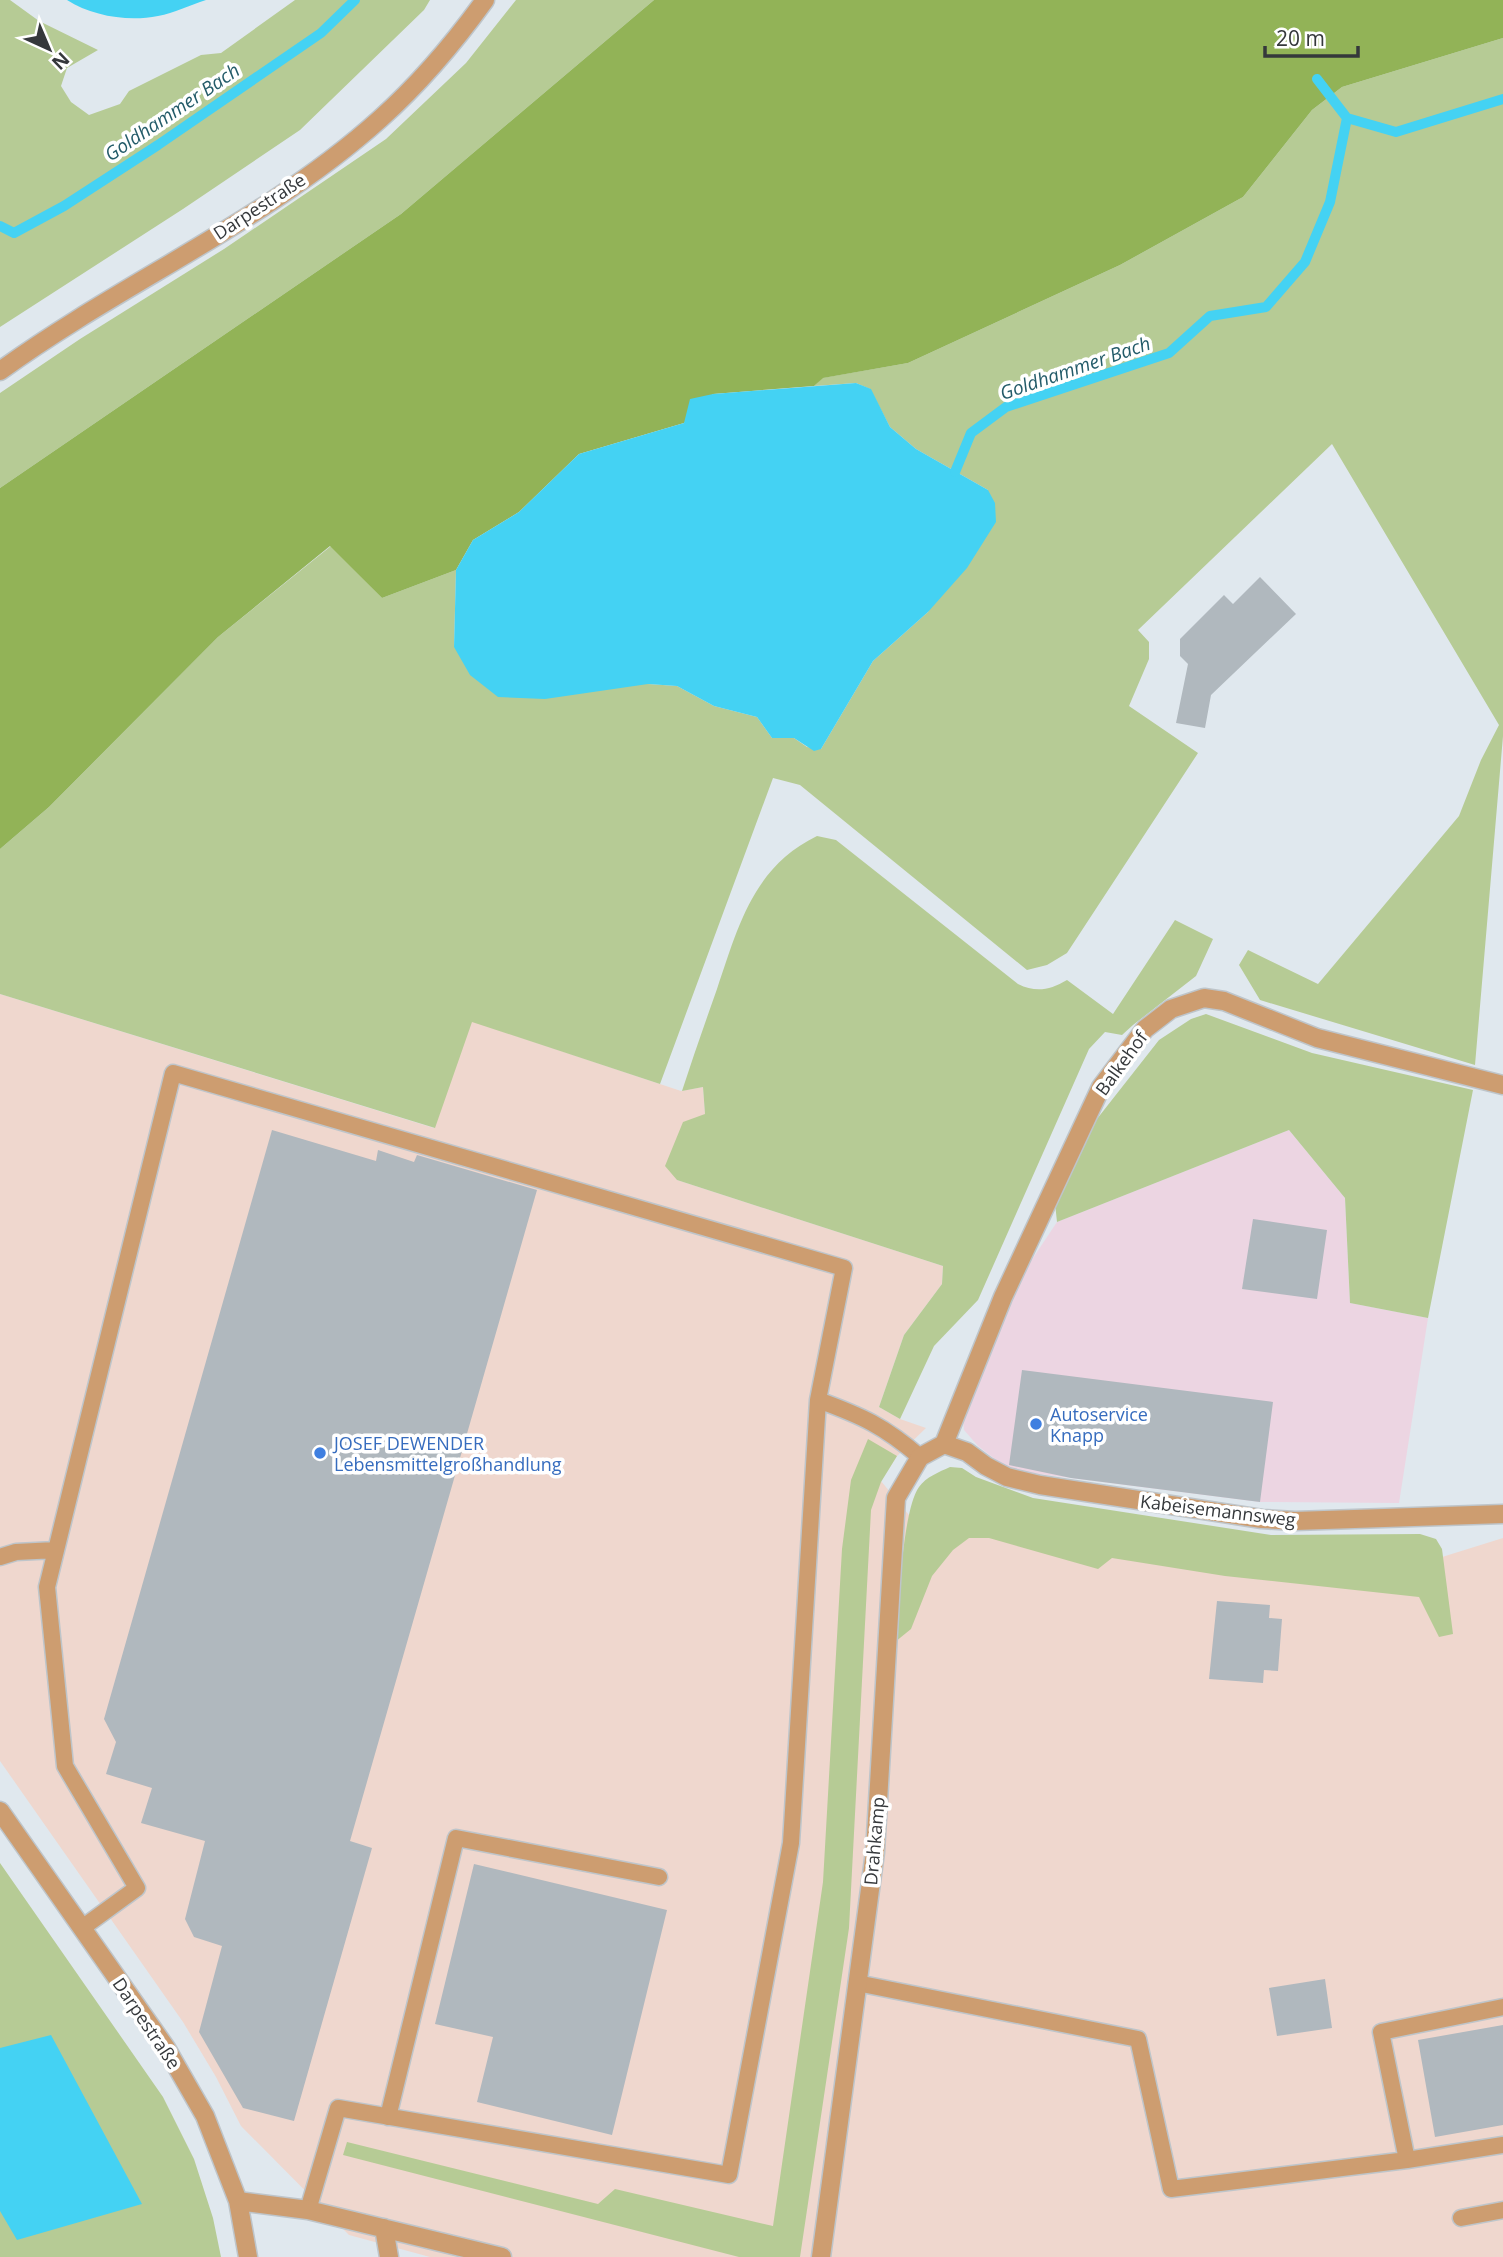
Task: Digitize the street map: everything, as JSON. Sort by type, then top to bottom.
[{"type":"street","name":"Darpestraße","points":[[0,371],[285,191],[340,152],[410,90],[440,58],[485,0]]},
{"type":"street","name":"Balkehof","points":[[944,1444],[1003,1297],[1101,1087],[1145,1029],[1171,1009],[1203,998],[1224,1001],[1317,1038],[1503,1085]]},
{"type":"street","points":[[920,1457],[944,1444]]},
{"type":"street","name":"Kabeisemannsweg","points":[[944,1444],[967,1452],[1007,1477],[1040,1485],[1262,1519],[1295,1521],[1503,1514]]},
{"type":"street","name":"Drahkamp","points":[[821,2257],[874,1852],[896,1498],[920,1457]]},
{"type":"street","name":"Darpestraße","points":[[0,1811],[166,2048],[205,2116],[238,2202],[247,2257]]},
{"type":"street","points":[[238,2202],[308,2210],[502,2257]]},
{"type":"street","points":[[384,2228],[389,2257]]},
{"type":"lane","points":[[82,1928],[137,1888],[65,1766],[47,1587],[173,1073],[844,1268],[818,1401],[791,1843],[729,2175],[338,2108],[308,2210]]},
{"type":"lane","points":[[818,1401],[864,1417],[895,1436],[920,1457]]},
{"type":"lane","points":[[0,1557],[16,1552],[56,1550]]},
{"type":"lane","points":[[388,2117],[456,1838],[659,1877]]},
{"type":"lane","points":[[857,1983],[1138,2039],[1171,2189],[1407,2160],[1503,2145]]},
{"type":"lane","points":[[1407,2160],[1381,2032],[1503,2007]]},
{"type":"lane","points":[[1461,2218],[1503,2210]]},
{"type":"shaded area","points":[[0,994],[434,1128],[471,1021],[681,1091],[703,1087],[705,1114],[677,1180],[943,1266],[942,1284],[904,1335],[879,1407],[900,1419],[926,1428],[897,1456],[881,1481],[913,1520],[1394,1572],[1503,1538],[1503,2257],[430,2257],[349,2235],[241,2126],[183,2022],[0,1761]]},
{"type":"shaded area","points":[[1289,1130],[1345,1198],[1350,1303],[1428,1318],[1399,1503],[1260,1502],[1009,1470],[978,1446],[964,1430],[962,1410],[1025,1270],[1057,1222]]},
{"type":"green space","points":[[0,0],[10,0],[39,21],[98,50],[67,68],[61,86],[71,102],[89,115],[120,104],[129,91],[201,55],[221,53],[295,0],[430,0],[424,10],[300,130],[0,327]]},
{"type":"green space","points":[[516,0],[654,0],[401,214],[0,488],[0,393],[80,339],[224,249],[386,139],[466,63]]},
{"type":"green space","points":[[654,0],[1503,0],[1503,38],[1342,87],[1312,110],[1243,197],[1120,265],[908,363],[823,378],[814,386],[713,394],[684,423],[579,454],[519,512],[473,540],[456,570],[382,598],[330,546],[218,637],[49,807],[0,849],[0,488],[401,214]]},
{"type":"green space","points":[[1503,38],[1503,736],[1475,1065],[1260,1000],[1239,965],[1248,950],[1318,984],[1459,816],[1481,760],[1499,725],[1332,444],[1138,630],[1149,642],[1149,659],[1129,706],[1198,753],[1067,953],[1047,965],[1027,970],[800,785],[773,778],[660,1084],[472,1022],[435,1128],[0,994],[0,849],[49,807],[218,637],[331,546],[382,598],[456,570],[454,647],[648,684],[677,686],[714,706],[757,717],[772,738],[794,738],[807,747],[821,749],[873,661],[928,612],[988,490],[916,449],[890,427],[870,389],[856,383],[814,386],[822,378],[908,363],[1120,265],[1243,197],[1312,110],[1342,87]]},
{"type":"green space","points":[[817,836],[836,840],[1018,984],[1031,989],[1043,989],[1067,980],[1113,1014],[1175,920],[1213,939],[1196,976],[1122,1035],[1105,1032],[1089,1049],[978,1300],[934,1346],[900,1419],[879,1407],[904,1335],[942,1284],[943,1266],[677,1180],[665,1166],[683,1122],[705,1114],[703,1087],[682,1091],[741,922],[751,901],[777,864]]},
{"type":"green space","points":[[1206,1014],[1312,1053],[1473,1090],[1428,1318],[1350,1303],[1345,1198],[1289,1130],[1057,1222],[1055,1203],[1093,1124],[1159,1040],[1191,1019]]},
{"type":"green space","points":[[868,1439],[897,1456],[881,1482],[871,1510],[849,1928],[800,2257],[739,2257],[343,2155],[347,2142],[598,2204],[615,2189],[773,2226],[823,1882],[842,1549],[851,1480]]},
{"type":"green space","points":[[950,1467],[962,1468],[976,1477],[1033,1498],[1271,1535],[1420,1534],[1436,1539],[1442,1549],[1453,1634],[1439,1637],[1419,1597],[1225,1576],[1112,1558],[1098,1569],[989,1538],[969,1538],[953,1550],[932,1576],[911,1629],[895,1642],[902,1561],[913,1499],[925,1480]]},
{"type":"green space","points":[[0,1863],[163,2097],[194,2159],[213,2218],[221,2257],[0,2257]]},
{"type":"water","points":[[67,0],[206,0],[164,15],[123,18],[99,14]]},
{"type":"water","points":[[856,383],[871,389],[890,427],[916,449],[988,490],[995,503],[996,522],[967,568],[928,612],[873,661],[821,749],[814,751],[794,738],[772,738],[757,717],[714,706],[677,686],[648,684],[545,699],[498,697],[470,675],[454,647],[456,570],[473,540],[519,512],[579,454],[684,423],[690,399],[713,394]]},
{"type":"water","points":[[51,2035],[142,2204],[17,2240],[0,2211],[0,2048]]},
{"type":"building","points":[[1260,577],[1296,614],[1211,695],[1205,728],[1176,723],[1188,664],[1180,656],[1180,639],[1224,595],[1233,604]]},
{"type":"building","name":"JOSEF DEWENDER Lebensmittelgroßhandlung","points":[[272,1130],[376,1161],[378,1150],[414,1162],[417,1155],[537,1190],[350,1841],[372,1848],[294,2121],[243,2108],[199,2032],[222,1946],[194,1937],[185,1919],[205,1841],[141,1823],[152,1788],[106,1774],[116,1742],[104,1719]]},
{"type":"building","points":[[1253,1219],[1327,1230],[1317,1299],[1242,1289]]},
{"type":"building","points":[[1022,1370],[1273,1402],[1260,1502],[1071,1478],[1009,1465]]},
{"type":"building","points":[[1217,1601],[1270,1605],[1269,1618],[1282,1619],[1278,1671],[1264,1670],[1263,1683],[1209,1679]]},
{"type":"building","points":[[474,1864],[667,1910],[612,2135],[477,2102],[493,2037],[435,2024]]},
{"type":"building","points":[[1325,1979],[1332,2028],[1277,2036],[1269,1988]]},
{"type":"building","points":[[1503,2025],[1503,2125],[1435,2137],[1418,2040]]},
{"type":"waterway","name":"Goldhammer Bach","points":[[0,226],[14,233],[64,206],[321,33],[355,0]]},
{"type":"waterway","name":"Goldhammer Bach","points":[[1317,79],[1347,118],[1396,132],[1503,99]]},
{"type":"waterway","name":"Goldhammer Bach","points":[[955,472],[971,433],[1006,407],[1169,353],[1210,316],[1266,307],[1305,262],[1330,202],[1347,118]]},
{"type":"place","name":"Autoservice Knapp","points":[[1036,1424]]},
{"type":"place","name":"JOSEF DEWENDER Lebensmittelgroßhandlung","points":[[320,1453]]}]
